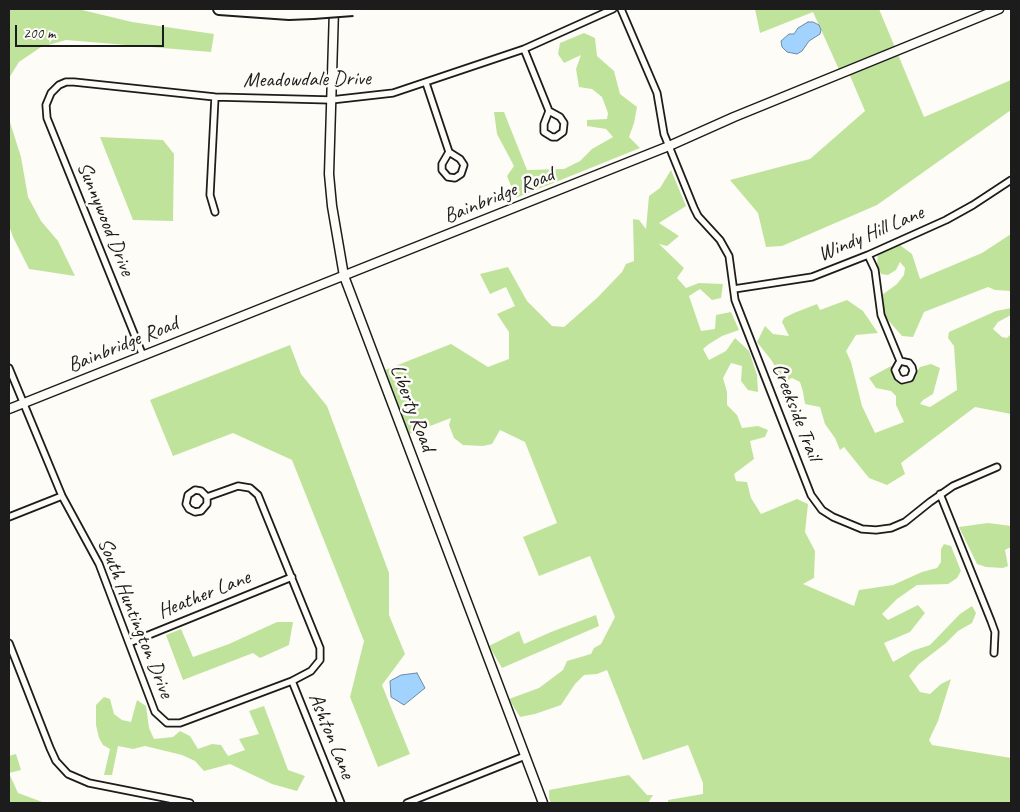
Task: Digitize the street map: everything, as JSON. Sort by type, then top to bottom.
[{"type":"highway","points":[[218,9],[289,14],[358,9]]},
{"type":"street","name":"Liberty Road","points":[[334,9],[330,188],[344,276],[543,803]]},
{"type":"street","name":"Meadowdale Drive","points":[[52,93],[59,85],[66,82],[215,97],[331,100],[393,93],[524,48],[613,9]]},
{"type":"street","name":"Creekside Trail","points":[[621,9],[657,93],[661,110],[661,124],[698,216],[724,246],[729,256],[735,300],[811,495],[822,510],[833,517],[862,529],[882,530],[891,528],[905,522],[940,494],[959,483],[997,467]]},
{"type":"street","name":"Bainbridge Road","points":[[9,409],[669,146],[734,117],[999,9]]},
{"type":"street","points":[[524,48],[549,112],[544,124],[544,132],[552,137],[561,135],[565,128],[564,123],[560,117],[549,112]]},
{"type":"street","points":[[426,83],[449,152],[460,159],[464,165],[461,174],[455,178],[448,177],[442,170],[442,164],[449,152]]},
{"type":"street","name":"Sunnywood Drive","points":[[52,93],[46,105],[47,118],[142,356]]},
{"type":"street","points":[[215,97],[210,195],[215,212]]},
{"type":"street","name":"Windy Hill Lane","points":[[734,289],[812,277],[868,255],[946,220],[1011,180]]},
{"type":"street","points":[[868,255],[874,270],[881,315],[900,361]]},
{"type":"street","name":"South Huntington Drive","points":[[9,368],[62,496],[99,564],[155,712],[167,723],[180,723],[292,681],[311,672],[320,660],[320,648],[258,495],[250,488],[238,486],[207,498]]},
{"type":"street","points":[[940,494],[992,621],[995,632],[994,652]]},
{"type":"street","points":[[9,518],[62,496]]},
{"type":"street","name":"Heather Lane","points":[[129,643],[292,577]]},
{"type":"street","points":[[9,642],[50,748],[56,761],[68,774],[88,783],[190,803]]},
{"type":"street","name":"Ashton Lane","points":[[292,681],[341,803]]},
{"type":"street","points":[[407,803],[525,756]]},
{"type":"green space","points":[[9,9],[78,9],[132,22],[214,34],[211,52],[66,40],[41,47],[19,62],[9,78]]},
{"type":"green space","points":[[755,9],[879,9],[924,117],[1011,80],[1011,110],[877,205],[782,246],[766,247],[758,213],[730,180],[810,159],[865,111],[848,71],[841,74],[813,12],[760,33]]},
{"type":"green space","points":[[584,33],[595,38],[597,56],[614,71],[620,94],[637,107],[629,137],[640,148],[516,198],[507,176],[514,166],[497,134],[494,112],[504,112],[527,170],[564,169],[580,161],[592,149],[613,137],[606,129],[587,126],[587,120],[607,119],[608,113],[602,97],[592,89],[579,87],[576,69],[581,55],[564,63],[558,54],[560,43]]},
{"type":"green space","points":[[9,119],[21,157],[28,197],[41,221],[58,241],[75,276],[29,269],[13,237],[9,226]]},
{"type":"green space","points":[[100,137],[163,140],[174,154],[173,221],[133,220]]},
{"type":"green space","points":[[671,170],[686,206],[659,223],[679,236],[667,246],[659,244],[684,268],[677,278],[686,288],[699,283],[723,284],[721,298],[712,300],[700,289],[689,296],[701,331],[715,329],[716,315],[731,312],[739,330],[722,336],[703,349],[709,360],[726,351],[735,338],[749,351],[757,375],[758,392],[748,390],[741,381],[742,366],[731,363],[723,378],[727,392],[727,405],[737,415],[742,428],[758,426],[768,430],[765,437],[750,441],[754,459],[734,474],[736,481],[747,482],[751,498],[761,514],[797,499],[808,504],[805,532],[815,551],[814,578],[803,584],[854,606],[859,590],[893,585],[922,572],[937,568],[941,562],[941,549],[944,544],[951,546],[961,571],[957,578],[948,584],[917,585],[897,599],[882,614],[888,620],[918,605],[925,613],[910,632],[884,643],[893,662],[912,651],[930,645],[960,614],[972,606],[976,613],[972,623],[958,631],[919,664],[909,676],[920,692],[930,694],[941,684],[951,679],[938,721],[929,740],[932,745],[1011,758],[1011,803],[668,803],[668,800],[703,794],[703,783],[688,745],[643,760],[607,670],[597,674],[584,675],[575,684],[561,705],[535,714],[520,717],[509,699],[539,688],[563,670],[567,661],[591,654],[594,648],[601,644],[615,617],[590,556],[539,576],[523,537],[557,523],[525,442],[500,430],[492,444],[483,446],[463,445],[454,438],[449,425],[451,418],[404,436],[380,372],[451,344],[488,367],[509,359],[509,332],[497,314],[515,306],[506,287],[490,294],[480,274],[508,267],[527,301],[552,326],[564,327],[597,298],[622,272],[626,264],[634,261],[633,219],[639,220],[646,229],[649,196],[660,188]]},
{"type":"green space","points":[[1011,234],[1011,291],[995,290],[988,287],[924,312],[913,337],[902,336],[888,320],[882,308],[882,295],[897,284],[904,275],[905,268],[900,262],[896,270],[888,275],[881,274],[877,265],[878,254],[900,245],[912,254],[920,279],[982,253]]},
{"type":"green space","points":[[847,300],[863,311],[878,333],[856,335],[846,351],[851,362],[862,406],[875,433],[904,422],[896,405],[896,396],[891,391],[876,388],[869,378],[891,366],[899,383],[911,380],[920,367],[931,364],[940,368],[933,394],[920,404],[930,407],[957,390],[954,346],[948,338],[949,332],[996,311],[1011,308],[1011,315],[998,322],[993,329],[1002,337],[1007,338],[1011,334],[1011,414],[975,407],[901,463],[905,474],[887,485],[869,478],[844,447],[840,450],[835,438],[825,424],[820,407],[805,404],[800,382],[792,378],[783,382],[772,361],[757,342],[765,326],[773,334],[789,336],[782,322],[784,318],[817,304],[820,310]]},
{"type":"green space","points":[[290,345],[301,374],[327,406],[389,573],[389,615],[405,654],[382,685],[410,754],[378,767],[350,697],[364,641],[292,460],[233,433],[173,456],[150,400]]},
{"type":"green space","points":[[988,523],[1011,526],[1011,547],[1005,550],[1008,566],[1003,568],[986,567],[977,564],[959,527]]},
{"type":"green space","points":[[596,615],[599,626],[502,668],[489,646],[519,631],[524,644]]},
{"type":"green space","points":[[277,622],[293,622],[289,645],[260,658],[253,653],[183,680],[166,635],[181,629],[193,657],[229,644]]},
{"type":"green space","points":[[104,697],[110,699],[114,714],[122,720],[131,722],[137,700],[146,706],[149,728],[154,739],[173,737],[180,731],[190,736],[198,749],[212,744],[221,745],[228,756],[245,750],[239,739],[259,734],[249,711],[264,706],[288,770],[305,776],[297,791],[272,784],[230,764],[204,771],[195,761],[182,755],[145,746],[133,749],[118,746],[112,775],[104,775],[110,749],[103,745],[99,738],[96,725],[96,705]]},
{"type":"green space","points":[[16,754],[21,770],[9,773],[9,756]]},
{"type":"green space","points":[[9,773],[18,793],[45,803],[9,803]]},
{"type":"green space","points":[[629,775],[647,795],[653,795],[648,803],[551,803],[549,798],[549,790]]},
{"type":"water","points":[[808,22],[819,25],[820,34],[809,41],[802,51],[797,54],[787,52],[782,47],[781,41],[789,34],[794,34],[798,28]]},
{"type":"water","points":[[417,673],[425,688],[404,705],[391,697],[390,681],[401,675]]}]
